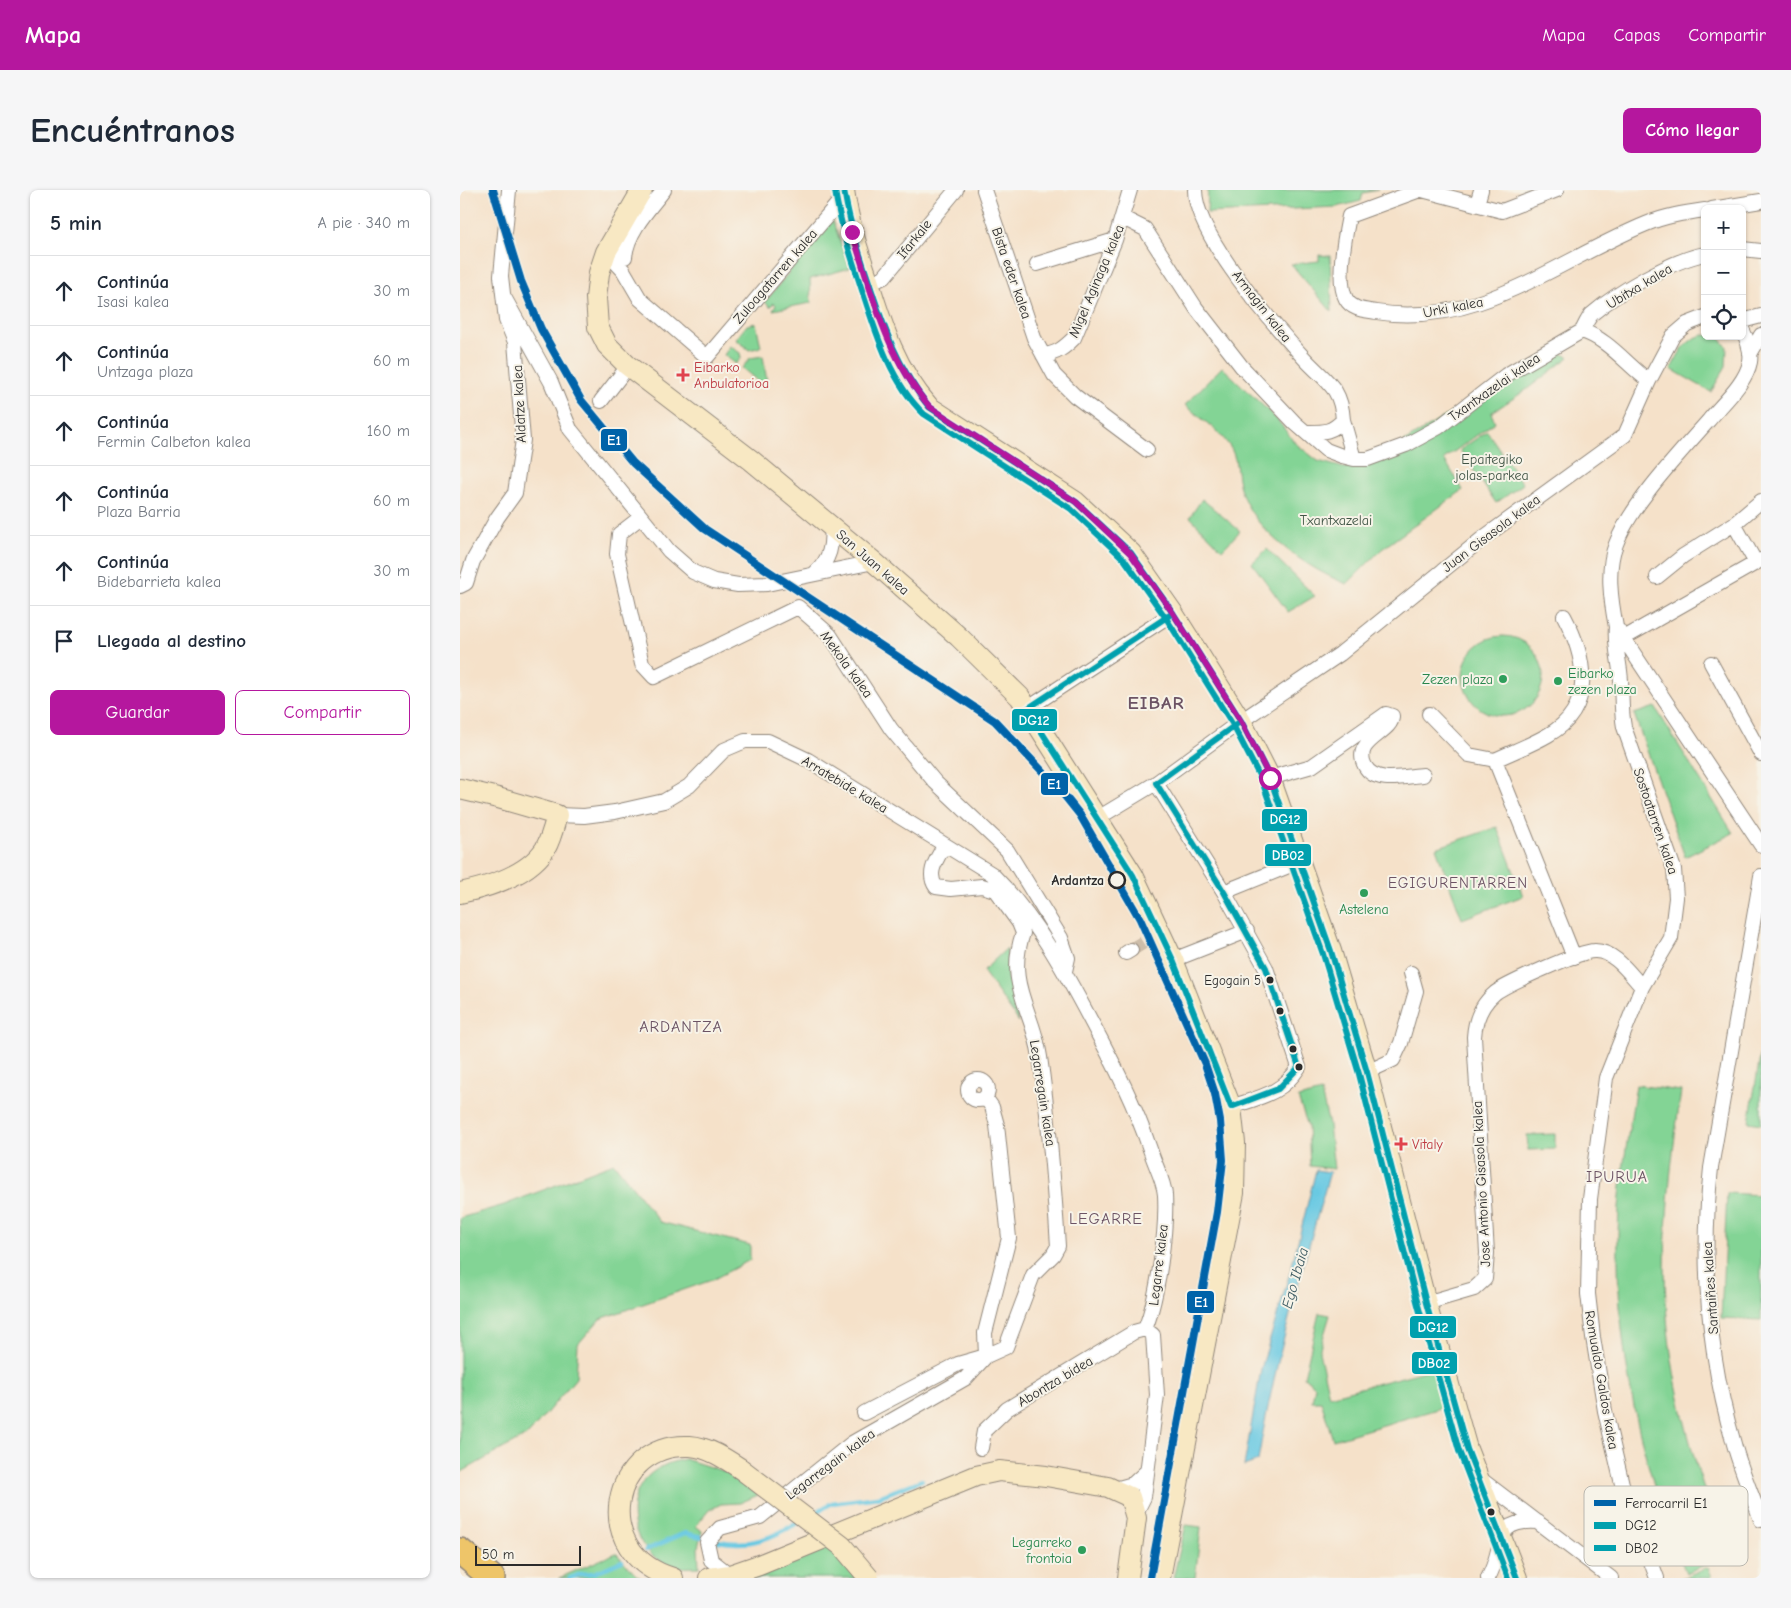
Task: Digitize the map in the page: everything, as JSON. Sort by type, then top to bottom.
[{"type":"highway","points":[[460,1551],[492,1578]]},
{"type":"street","name":"Aldatze kalea","points":[[460,586],[466,583],[473,561],[497,518],[514,493],[521,449],[522,440],[515,342],[506,320],[501,276],[509,190]]},
{"type":"street","points":[[616,250],[642,190]]},
{"type":"street","points":[[616,250],[664,190]]},
{"type":"street","name":"Ifarkale","points":[[869,284],[884,277],[956,190]]},
{"type":"street","name":"Bista eder kalea","points":[[984,190],[1029,325],[1054,375],[1075,396],[1147,450]]},
{"type":"street","name":"Migel Aginaga kalea","points":[[1044,355],[1059,351],[1074,338],[1115,240],[1130,190]]},
{"type":"street","name":"Armagin kalea","points":[[1195,190],[1199,215],[1224,257],[1249,294],[1305,359],[1337,391],[1343,416]]},
{"type":"street","points":[[1421,190],[1502,210],[1557,190]]},
{"type":"street","name":"Urki kalea","points":[[1421,190],[1349,216],[1344,245],[1343,286],[1346,298],[1351,306],[1358,309],[1398,315],[1446,311],[1476,305],[1510,292],[1604,242],[1645,224],[1670,215],[1701,211]]},
{"type":"street","points":[[1477,204],[1481,190]]},
{"type":"street","points":[[845,193],[852,232],[888,343],[900,367],[921,397],[930,407],[1076,502],[1130,553],[1173,613],[1241,721],[1270,778],[1330,951],[1367,1072],[1426,1303],[1475,1475],[1517,1578]]},
{"type":"street","name":"Zuloagatarren kalea","points":[[616,250],[624,270],[640,299],[707,357],[845,193]]},
{"type":"street","points":[[1736,205],[1761,201]]},
{"type":"street","name":"Txantxazelai kalea","points":[[1123,218],[1145,229],[1196,308],[1230,352],[1306,432],[1326,450],[1354,459],[1368,459],[1406,445],[1439,426],[1506,375],[1582,331]]},
{"type":"street","points":[[1037,264],[1115,240]]},
{"type":"street","points":[[1746,249],[1761,251]]},
{"type":"street","name":"San Juan kalea","points":[[616,250],[599,273],[596,298],[598,327],[607,345],[629,365],[831,525],[959,637],[1020,697],[1133,875],[1157,934],[1172,960],[1231,1107],[1235,1144],[1234,1193],[1160,1578]]},
{"type":"street","name":"Ubitxa kalea","points":[[1582,331],[1590,316],[1633,287],[1692,256],[1701,255]]},
{"type":"street","name":"Aldatze kalea","points":[[504,298],[551,382],[570,429],[669,551],[693,572],[714,581],[738,584],[767,584],[874,562]]},
{"type":"street","points":[[1746,320],[1761,316]]},
{"type":"street","name":"Juan Gisasola kalea","points":[[1098,818],[1156,783],[1241,721],[1340,654],[1483,538],[1625,435],[1649,381],[1673,336],[1687,324],[1701,319]]},
{"type":"street","points":[[1582,331],[1592,334],[1607,345],[1649,381]]},
{"type":"street","points":[[1750,354],[1761,335]]},
{"type":"street","points":[[1746,339],[1750,354]]},
{"type":"street","name":"Sostoatarren kalea","points":[[1750,354],[1750,362],[1742,380],[1674,459],[1629,518],[1615,545],[1611,575],[1612,607],[1620,632],[1761,845]]},
{"type":"street","points":[[601,401],[629,365]]},
{"type":"street","points":[[1306,432],[1324,433],[1334,429],[1343,416]]},
{"type":"street","points":[[1343,416],[1354,459]]},
{"type":"street","points":[[1657,577],[1683,556],[1734,524],[1761,501]]},
{"type":"street","name":"Mekola kalea","points":[[641,517],[619,534],[617,554],[642,664],[647,671],[654,677],[798,607],[830,635],[891,728],[935,782],[1007,850],[1061,938],[1068,958],[1065,971]]},
{"type":"street","points":[[1620,632],[1758,562],[1734,524]]},
{"type":"street","points":[[815,574],[826,563],[831,550],[831,525]]},
{"type":"street","points":[[1028,709],[1173,613]]},
{"type":"street","points":[[1429,714],[1469,755],[1495,760],[1549,735],[1568,717],[1579,701],[1583,685],[1582,666],[1574,636],[1564,616]]},
{"type":"street","name":"Sostoatarren kalea","points":[[1620,632],[1615,638],[1621,680],[1621,710],[1624,727],[1676,877],[1676,898],[1671,938],[1642,987]]},
{"type":"street","points":[[1711,663],[1761,754]]},
{"type":"street","points":[[1621,680],[1631,673],[1646,672]]},
{"type":"street","points":[[1270,778],[1312,766],[1386,714],[1392,716],[1390,723],[1370,741],[1363,751],[1362,760],[1366,768],[1371,774],[1383,778],[1423,775]]},
{"type":"street","name":"Arratebide kalea","points":[[557,815],[584,816],[615,812],[664,801],[689,786],[724,750],[745,741],[768,741],[808,760],[992,874],[1010,892],[1044,936],[1065,971],[1139,1116]]},
{"type":"street","points":[[1495,760],[1574,956],[1594,950],[1606,954],[1620,963],[1642,987]]},
{"type":"street","points":[[1156,783],[1224,892],[1266,968],[1299,1067],[1290,1081],[1281,1089],[1231,1107]]},
{"type":"street","points":[[460,789],[557,815],[545,849],[529,866],[481,889],[460,893]]},
{"type":"street","name":"Legarregain kalea","points":[[730,1575],[710,1560],[707,1542],[720,1528],[760,1516],[852,1443],[966,1378],[986,1356],[1006,1347],[1033,1274],[1053,1255],[1058,1246],[1052,1157],[1038,1045],[1018,985],[1016,970],[1017,952],[1024,933],[995,890],[982,886],[951,889],[936,887],[931,876],[933,867],[944,846]]},
{"type":"street","points":[[1224,892],[1286,867]]},
{"type":"street","name":"Santaiñes kalea","points":[[1761,876],[1731,1051],[1707,1208],[1707,1288],[1720,1382],[1734,1444],[1761,1520]]},
{"type":"street","points":[[1172,960],[1247,931]]},
{"type":"street","name":"Jose Antonio Gisasola kalea","points":[[1426,1303],[1474,1289],[1485,1278],[1487,1253],[1478,1125],[1474,1025],[1486,1003],[1495,993],[1574,956]]},
{"type":"street","points":[[1367,1072],[1393,1060],[1401,1043],[1416,991],[1411,973]]},
{"type":"street","name":"Romualdo Galdos kalea","points":[[1623,1486],[1605,1411],[1592,1337],[1587,1260],[1590,1198],[1606,1078],[1642,987]]},
{"type":"street","points":[[864,1413],[958,1364],[986,1356],[985,1334],[1009,1238],[997,1125],[992,1107],[985,1097]]},
{"type":"street","name":"Legarre kalea","points":[[1139,1116],[1165,1193],[1162,1247],[1153,1310],[1145,1329]]},
{"type":"street","points":[[1128,1578],[1135,1515],[1144,1497],[1146,1472],[1153,1433],[1157,1371],[1153,1336],[1145,1329]]},
{"type":"street","name":"Abontza bidea","points":[[981,1448],[984,1431],[1007,1409],[1134,1332],[1145,1329]]},
{"type":"street","points":[[672,1578],[658,1574],[642,1564],[631,1552],[618,1521],[618,1506],[622,1488],[630,1474],[643,1461],[673,1447],[690,1446],[706,1450],[742,1469],[842,1546],[869,1578]]},
{"type":"street","points":[[709,1578],[730,1575],[798,1550],[984,1474],[999,1471],[1046,1476],[1118,1491],[1130,1497],[1135,1515]]},
{"type":"street","points":[[1118,1491],[1134,1484],[1146,1472]]},
{"type":"street","points":[[1475,1475],[1584,1557]]},
{"type":"street","points":[[1488,1578],[1495,1565],[1504,1530],[1512,1524],[1521,1521],[1538,1522]]},
{"type":"street","points":[[1595,1566],[1611,1578]]},
{"type":"street","points":[[1645,1578],[1649,1574],[1651,1566]]},
{"type":"street","name":"Romualdo Galdos kalea","points":[[1652,1566],[1657,1578]]},
{"type":"green space","points":[[1208,190],[1378,190],[1363,193],[1361,201],[1337,207],[1207,213]]},
{"type":"green space","points":[[832,219],[850,268],[810,279],[811,303],[773,310],[776,305],[774,303],[770,307],[765,302]]},
{"type":"green space","points":[[1319,255],[1330,256],[1332,312],[1291,264],[1319,261]]},
{"type":"green space","points":[[756,323],[761,347],[749,350],[736,339],[747,325]]},
{"type":"green space","points":[[1701,336],[1701,340],[1721,340],[1727,347],[1726,366],[1711,392],[1671,369],[1687,344]]},
{"type":"green space","points":[[730,346],[740,353],[741,358],[736,364],[724,355]]},
{"type":"green space","name":"Txantxazelai","points":[[1560,353],[1569,357],[1526,390],[1491,413],[1495,422],[1444,459],[1463,490],[1382,549],[1347,584],[1300,559],[1284,547],[1258,521],[1241,491],[1234,455],[1228,444],[1213,428],[1185,405],[1222,367],[1276,418],[1295,443],[1318,461],[1344,468],[1367,465],[1529,364]]},
{"type":"green space","points":[[763,356],[767,382],[760,383],[742,368],[750,358]]},
{"type":"green space","name":"Epaitegiko jolas-parkea","points":[[1487,431],[1523,484],[1496,503],[1460,450]]},
{"type":"green space","points":[[1202,499],[1240,531],[1222,550],[1190,517]]},
{"type":"green space","points":[[1267,549],[1315,596],[1288,612],[1252,563]]},
{"type":"green space","name":"Zezen plaza","points":[[1495,636],[1511,636],[1525,643],[1536,654],[1543,668],[1543,684],[1540,691],[1525,709],[1511,716],[1495,716],[1481,709],[1470,698],[1463,684],[1463,668],[1470,654],[1481,643]]},
{"type":"green space","points":[[1655,707],[1733,833],[1685,857],[1634,714]]},
{"type":"green space","points":[[1497,827],[1523,896],[1462,919],[1436,848]]},
{"type":"green space","points":[[1007,948],[1007,976],[1019,1022],[983,971]]},
{"type":"green space","points":[[1761,1051],[1761,1124],[1749,1122]]},
{"type":"green space","points":[[1636,1085],[1681,1091],[1667,1210],[1666,1299],[1668,1329],[1677,1387],[1690,1444],[1704,1486],[1655,1486],[1641,1440],[1624,1348],[1620,1302],[1619,1208]]},
{"type":"green space","points":[[1321,1092],[1329,1125],[1334,1169],[1310,1166],[1308,1126],[1298,1098]]},
{"type":"green space","points":[[1555,1134],[1555,1149],[1528,1150],[1527,1135]]},
{"type":"green space","points":[[614,1163],[660,1222],[750,1245],[750,1260],[712,1280],[600,1319],[578,1344],[576,1378],[529,1434],[460,1473],[460,1218],[504,1205]]},
{"type":"green space","points":[[1727,1193],[1761,1195],[1761,1320],[1721,1318]]},
{"type":"green space","points":[[1319,1313],[1330,1315],[1319,1352],[1329,1396],[1433,1369],[1444,1407],[1333,1440],[1321,1401],[1312,1401],[1315,1386],[1304,1377]]},
{"type":"green space","points":[[685,1459],[729,1473],[758,1495],[740,1503],[721,1504],[709,1510],[696,1526],[702,1531],[698,1547],[699,1567],[680,1567],[662,1562],[649,1552],[639,1538],[634,1522],[634,1506],[638,1490],[648,1476],[666,1465]]},
{"type":"green space","points":[[1186,1525],[1201,1527],[1195,1578],[1173,1578]]},
{"type":"green space","points":[[826,1546],[845,1562],[857,1578],[751,1578]]},
{"type":"green space","points":[[616,1553],[641,1578],[559,1578]]},
{"type":"green space","points":[[1683,1566],[1702,1566],[1686,1573]]},
{"type":"green space","points":[[1708,1567],[1712,1577],[1710,1578],[1682,1578]]},
{"type":"water","name":"Ego Ibaia","points":[[1316,1170],[1330,1172],[1272,1387],[1258,1461],[1244,1466],[1261,1369],[1291,1269]]},
{"type":"waterway","points":[[810,1516],[832,1503],[878,1497],[922,1480]]},
{"type":"waterway","points":[[718,1541],[741,1543],[762,1540],[801,1521]]},
{"type":"waterway","points":[[646,1550],[685,1533],[702,1537]]},
{"type":"waterway","points":[[570,1578],[581,1574],[594,1573],[622,1561]]},
{"type":"tunnel","points":[[1131,950],[1155,935]]},
{"type":"rail line","name":"E1","points":[[493,190],[521,281],[541,329],[581,400],[633,463],[705,529],[995,721],[1060,790],[1080,815],[1140,919],[1205,1064],[1215,1094],[1220,1121],[1223,1160],[1217,1212],[1150,1578]]},
{"type":"transit line","name":"DG12","points":[[844,190],[854,235],[879,313],[892,346],[918,392],[929,407],[1076,502],[1131,553],[1173,613],[1241,721],[1270,778],[1331,951],[1367,1072],[1426,1303],[1467,1449],[1517,1578]]},
{"type":"transit line","name":"DB02","points":[[835,191],[846,238],[866,301],[884,354],[901,386],[924,414],[1071,509],[1124,559],[1166,618],[1233,725],[1262,781],[1323,954],[1359,1074],[1418,1305],[1459,1451],[1508,1578]]},
{"type":"transit line","name":"DG12","points":[[1173,613],[1027,709],[1133,875],[1173,960],[1231,1107],[1278,1089],[1299,1067],[1266,968],[1224,892],[1156,783],[1241,721]]},
{"type":"place","name":"Eibarko Anbulatorioa","points":[[683,375]]},
{"type":"place","name":"Zezen plaza","points":[[1503,679]]},
{"type":"place","name":"Eibarko zezen plaza","points":[[1558,681]]},
{"type":"place","name":"Ardantza","points":[[1117,880]]},
{"type":"place","name":"Astelena","points":[[1364,893]]},
{"type":"place","name":"Egogain 5","points":[[1270,980]]},
{"type":"place","name":"Vitaly","points":[[1401,1144]]},
{"type":"place","name":"Legarreko frontoia","points":[[1082,1550]]},
{"type":"district","name":"EIBAR","points":[[1156,702]]},
{"type":"district","name":"EGIGURENTARREN","points":[[1458,883]]},
{"type":"district","name":"ARDANTZA","points":[[681,1026]]},
{"type":"district","name":"IPURUA","points":[[1617,1176]]},
{"type":"district","name":"LEGARRE","points":[[1106,1218]]},
{"type":"route","points":[[852,232],[888,343],[900,367],[921,397],[930,407],[1076,502],[1130,553],[1173,613],[1241,721],[1270,778]]}]
